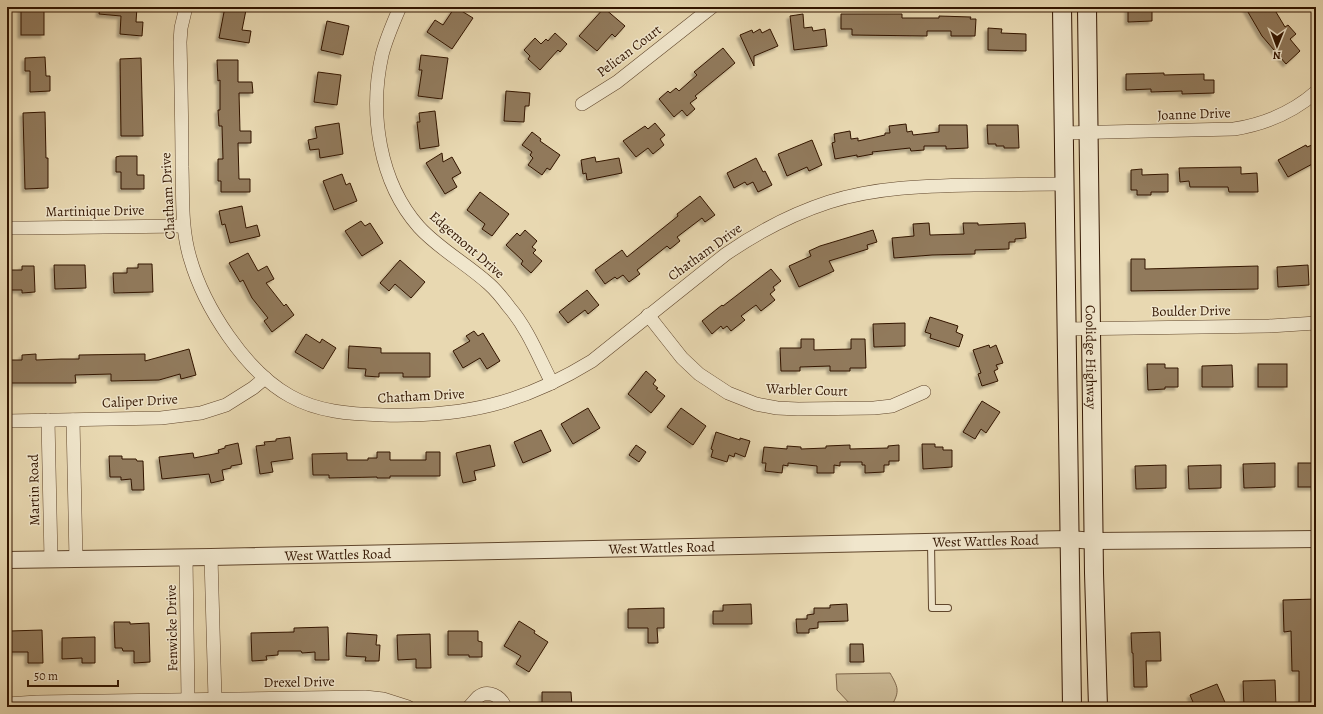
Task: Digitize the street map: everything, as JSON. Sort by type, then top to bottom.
[{"type":"main road","name":"Coolidge Highway","points":[[1062,7],[1072,707]]},
{"type":"main road","name":"Coolidge Highway","points":[[1087,7],[1094,541],[1098,707]]},
{"type":"street","name":"Chatham Drive","points":[[186,7],[181,28],[180,42],[183,226],[190,258],[197,280],[212,311],[229,336],[264,378],[289,395],[316,407],[350,414],[389,415],[451,413],[479,409],[535,391],[572,373],[592,361],[648,315],[745,241],[799,213],[830,202],[860,194],[918,186],[1065,184]]},
{"type":"street","name":"Edgemont Drive","points":[[400,7],[391,27],[382,56],[378,86],[377,114],[380,140],[385,163],[392,184],[402,203],[419,226],[434,241],[490,285],[510,308],[523,327],[552,383]]},
{"type":"street","name":"Pelican Court","points":[[582,104],[617,82],[712,7]]},
{"type":"street","name":"Joanne Drive","points":[[1064,132],[1234,129],[1251,126],[1277,118],[1302,103],[1316,92]]},
{"type":"street","name":"Martinique Drive","points":[[7,228],[183,226]]},
{"type":"street","name":"Warbler Court","points":[[648,315],[682,358],[699,374],[728,393],[756,404],[777,408],[798,409],[874,408],[892,406],[924,392]]},
{"type":"street","name":"Boulder Drive","points":[[1067,329],[1284,326],[1316,323]]},
{"type":"street","name":"Caliper Drive","points":[[7,421],[161,418],[201,413],[226,405],[253,388],[264,378]]},
{"type":"street","name":"Martin Road","points":[[48,420],[51,559]]},
{"type":"street","points":[[73,420],[76,559]]},
{"type":"street","name":"West Wattles Road","points":[[7,560],[931,541],[1069,539],[1094,541],[1316,539]]},
{"type":"street","name":"Fenwicke Drive","points":[[186,557],[188,699]]},
{"type":"street","points":[[211,557],[215,699]]},
{"type":"street","points":[[469,707],[478,697],[489,694],[495,695],[500,699],[505,707]]},
{"type":"street","name":"Drexel Drive","points":[[7,704],[188,699],[322,702],[377,698],[408,707]]},
{"type":"lane","points":[[931,541],[932,608],[948,608]]},
{"type":"shaded area","points":[[890,673],[897,689],[892,705],[852,706],[837,690],[836,674]]},
{"type":"building","points":[[21,7],[44,7],[44,35],[21,35]]},
{"type":"building","points":[[100,7],[137,7],[136,22],[143,22],[142,36],[120,34],[121,16],[99,14]]},
{"type":"building","points":[[225,7],[246,10],[242,30],[251,31],[249,43],[219,38]]},
{"type":"building","points":[[455,7],[473,18],[452,49],[427,32],[435,20],[443,25]]},
{"type":"building","points":[[1245,7],[1273,7],[1285,27],[1288,25],[1296,34],[1290,39],[1300,51],[1286,64],[1262,36]]},
{"type":"building","points":[[604,8],[625,26],[615,37],[612,34],[597,51],[579,36]]},
{"type":"building","points":[[1128,8],[1152,8],[1152,21],[1128,22]]},
{"type":"building","points":[[803,14],[804,28],[812,27],[813,31],[825,29],[827,46],[794,50],[790,16]]},
{"type":"building","points":[[841,14],[902,14],[902,18],[939,18],[939,16],[971,17],[970,19],[976,19],[975,36],[951,36],[951,31],[927,31],[927,36],[852,35],[852,29],[841,29]]},
{"type":"building","points":[[327,21],[349,26],[343,55],[321,50]]},
{"type":"building","points":[[988,28],[1002,29],[1001,33],[1026,34],[1026,51],[988,50]]},
{"type":"building","points":[[760,29],[762,33],[770,29],[778,46],[754,56],[754,66],[740,35],[752,30],[753,33]]},
{"type":"building","points":[[555,33],[567,44],[560,52],[558,50],[540,70],[528,59],[530,56],[524,50],[535,38],[541,44],[546,39],[548,41]]},
{"type":"building","points":[[723,48],[735,63],[695,96],[697,98],[690,103],[695,109],[687,116],[682,110],[674,117],[659,99],[668,91],[670,93],[676,88],[679,91],[697,75],[694,72]]},
{"type":"building","points":[[421,55],[448,58],[442,99],[418,96],[422,70],[419,70]]},
{"type":"building","points":[[45,57],[46,76],[50,76],[50,91],[30,92],[30,71],[25,71],[25,58]]},
{"type":"building","points":[[141,58],[143,136],[121,136],[120,59]]},
{"type":"building","points":[[217,60],[238,60],[238,82],[252,82],[253,93],[239,93],[240,131],[251,131],[251,143],[238,143],[239,179],[250,179],[250,192],[221,192],[221,181],[218,181],[218,159],[223,159],[222,126],[219,126],[218,110],[220,110],[220,80],[218,81]]},
{"type":"building","points":[[318,72],[341,75],[337,105],[314,102]]},
{"type":"building","points":[[1164,73],[1164,75],[1204,74],[1204,80],[1214,80],[1214,93],[1182,94],[1182,91],[1151,92],[1151,89],[1126,90],[1126,74]]},
{"type":"building","points":[[506,91],[530,93],[529,106],[525,106],[524,122],[504,121]]},
{"type":"building","points":[[435,111],[439,146],[420,149],[417,122],[420,122],[419,113]]},
{"type":"building","points":[[45,112],[48,188],[25,189],[23,113]]},
{"type":"building","points":[[339,123],[343,154],[320,158],[319,149],[310,150],[308,140],[317,138],[315,127]]},
{"type":"building","points":[[655,123],[665,135],[660,139],[664,145],[653,154],[648,148],[636,157],[623,141],[645,126],[648,129]]},
{"type":"building","points":[[906,124],[907,132],[912,131],[913,135],[939,132],[939,125],[967,125],[968,148],[946,149],[946,146],[924,146],[924,150],[911,151],[910,148],[872,152],[873,154],[835,159],[832,143],[835,142],[834,134],[850,131],[851,139],[858,138],[858,141],[885,135],[885,133],[890,133],[889,126]]},
{"type":"building","points":[[987,125],[1018,125],[1019,148],[1004,148],[1004,146],[996,146],[996,144],[988,144]]},
{"type":"building","points":[[532,132],[541,139],[540,141],[560,155],[550,170],[547,168],[542,175],[528,165],[533,158],[530,155],[532,152],[522,145]]},
{"type":"building","points":[[812,140],[822,165],[809,171],[807,167],[787,176],[778,154]]},
{"type":"building","points":[[1306,145],[1307,147],[1312,145],[1316,153],[1316,162],[1288,177],[1278,160]]},
{"type":"building","points":[[442,153],[443,162],[452,157],[461,173],[452,178],[457,187],[445,194],[426,163]]},
{"type":"building","points":[[137,156],[137,175],[144,175],[144,189],[121,189],[121,172],[116,172],[116,157]]},
{"type":"building","points":[[595,157],[596,162],[619,158],[622,173],[587,180],[586,173],[583,174],[581,160]]},
{"type":"building","points":[[756,158],[772,185],[758,192],[753,182],[747,185],[745,182],[734,188],[727,173]]},
{"type":"building","points":[[1241,167],[1241,174],[1257,173],[1258,192],[1229,192],[1228,187],[1190,187],[1189,181],[1180,182],[1179,168]]},
{"type":"building","points":[[1142,169],[1142,175],[1168,174],[1168,192],[1151,192],[1151,195],[1137,195],[1137,190],[1131,190],[1131,170]]},
{"type":"building","points":[[342,174],[346,185],[350,183],[357,201],[334,210],[323,181]]},
{"type":"building","points":[[480,192],[509,214],[492,236],[482,229],[485,224],[467,210]]},
{"type":"building","points":[[700,196],[715,215],[705,222],[702,218],[677,237],[680,241],[670,249],[667,246],[637,270],[640,274],[629,282],[623,275],[617,279],[615,277],[605,284],[595,270],[622,250],[627,257],[678,216],[677,214]]},
{"type":"building","points":[[242,206],[246,228],[257,225],[260,236],[230,243],[225,224],[222,225],[219,211]]},
{"type":"building","points":[[361,221],[365,226],[370,223],[383,243],[362,256],[345,231]]},
{"type":"building","points":[[929,223],[930,235],[964,234],[963,223],[978,223],[978,225],[1025,223],[1026,238],[1015,239],[1015,242],[1009,242],[1009,249],[975,250],[975,254],[894,258],[892,238],[914,236],[913,224]]},
{"type":"building","points":[[525,230],[537,241],[532,247],[536,250],[533,253],[542,261],[531,273],[521,264],[523,261],[506,245],[517,233],[520,236]]},
{"type":"building","points":[[873,230],[877,242],[867,245],[868,249],[829,261],[834,271],[799,287],[789,266],[811,256],[809,251],[820,246]]},
{"type":"building","points":[[248,253],[258,271],[267,266],[274,279],[266,283],[284,306],[286,304],[294,315],[272,332],[264,321],[268,318],[252,298],[243,280],[240,282],[229,263]]},
{"type":"building","points":[[1131,259],[1145,259],[1145,269],[1258,266],[1258,289],[1131,291]]},
{"type":"building","points":[[400,260],[425,282],[411,298],[395,284],[389,291],[380,283]]},
{"type":"building","points":[[138,264],[152,264],[153,292],[114,293],[113,273],[127,273],[127,268],[138,268]]},
{"type":"building","points":[[54,265],[85,265],[86,288],[55,289]]},
{"type":"building","points":[[1308,265],[1309,285],[1278,287],[1277,267]]},
{"type":"building","points":[[22,266],[34,266],[35,292],[22,293],[22,290],[7,290],[7,270],[22,270]]},
{"type":"building","points":[[771,269],[781,281],[773,287],[775,290],[770,294],[775,300],[761,311],[756,305],[741,316],[745,320],[731,331],[727,326],[723,329],[721,326],[712,334],[702,321]]},
{"type":"building","points":[[587,290],[599,305],[588,314],[585,310],[568,323],[559,312]]},
{"type":"building","points":[[930,317],[958,326],[956,332],[963,335],[959,347],[930,338],[931,334],[925,332]]},
{"type":"building","points":[[905,323],[905,346],[874,347],[873,324]]},
{"type":"building","points":[[474,331],[478,336],[483,333],[500,361],[487,369],[480,358],[463,368],[453,351],[470,341],[466,336]]},
{"type":"building","points":[[306,334],[320,343],[322,339],[336,348],[323,369],[295,352]]},
{"type":"building","points":[[801,339],[814,339],[814,350],[851,349],[851,339],[865,339],[866,368],[850,368],[850,371],[830,371],[830,366],[800,367],[800,371],[781,371],[780,348],[801,348]]},
{"type":"building","points":[[989,345],[990,348],[996,345],[1003,363],[996,365],[998,369],[994,371],[998,381],[982,386],[978,374],[981,373],[973,350]]},
{"type":"building","points":[[349,346],[381,348],[381,353],[430,353],[430,377],[403,377],[403,373],[379,373],[379,377],[365,376],[366,369],[348,368]]},
{"type":"building","points":[[189,349],[196,375],[181,379],[180,374],[159,380],[111,381],[111,374],[75,375],[76,383],[11,383],[11,360],[22,360],[22,355],[36,354],[36,360],[79,359],[79,355],[145,354],[145,361]]},
{"type":"building","points":[[1147,364],[1165,364],[1165,368],[1178,368],[1178,387],[1165,387],[1165,389],[1148,390]]},
{"type":"building","points":[[1258,364],[1287,364],[1287,387],[1258,387]]},
{"type":"building","points":[[1232,365],[1233,387],[1202,387],[1202,366]]},
{"type":"building","points":[[646,371],[656,380],[653,384],[658,388],[656,389],[665,396],[651,413],[628,394]]},
{"type":"building","points":[[982,401],[1000,412],[986,433],[981,429],[975,439],[963,432]]},
{"type":"building","points":[[588,408],[600,428],[573,444],[561,424]]},
{"type":"building","points":[[681,408],[706,426],[693,445],[667,427]]},
{"type":"building","points":[[541,430],[551,451],[523,463],[514,442]]},
{"type":"building","points":[[716,432],[740,440],[740,438],[750,441],[745,457],[735,453],[734,457],[729,455],[727,462],[711,457],[713,450],[711,449]]},
{"type":"building","points":[[290,437],[293,459],[271,462],[273,472],[260,474],[256,446],[265,445],[264,442],[276,441],[276,439]]},
{"type":"building","points":[[238,443],[242,464],[231,466],[231,468],[222,470],[224,480],[211,483],[209,474],[162,479],[159,457],[193,453],[194,458],[219,453],[218,450],[225,448],[225,446]]},
{"type":"building","points":[[922,444],[935,444],[935,447],[943,447],[943,450],[952,450],[952,467],[923,469]]},
{"type":"building","points":[[490,445],[495,466],[474,471],[476,480],[463,483],[456,453]]},
{"type":"building","points":[[636,445],[646,452],[639,462],[629,455]]},
{"type":"building","points":[[850,445],[850,449],[888,448],[888,446],[899,445],[899,461],[889,461],[889,465],[884,465],[884,472],[865,473],[865,465],[862,465],[862,462],[840,462],[840,466],[834,465],[834,473],[817,473],[817,466],[788,463],[788,466],[783,465],[782,473],[765,471],[766,463],[762,463],[764,447],[787,449],[787,446],[801,447],[801,449]]},
{"type":"building","points":[[377,452],[390,452],[390,460],[426,460],[426,452],[440,452],[440,476],[329,478],[329,475],[313,475],[312,454],[347,453],[347,460],[368,460],[368,458],[377,458]]},
{"type":"building","points":[[109,456],[122,456],[122,459],[136,459],[137,461],[143,461],[144,490],[132,490],[131,479],[121,480],[121,477],[110,477]]},
{"type":"building","points":[[1275,463],[1275,487],[1244,488],[1243,464]]},
{"type":"building","points":[[1298,463],[1316,463],[1316,487],[1298,487]]},
{"type":"building","points":[[1166,465],[1166,488],[1136,489],[1135,466]]},
{"type":"building","points":[[1221,465],[1221,488],[1189,489],[1188,466]]},
{"type":"building","points":[[1316,599],[1316,706],[1299,706],[1299,671],[1292,671],[1291,631],[1284,632],[1283,600]]},
{"type":"building","points":[[751,604],[752,624],[713,624],[713,611],[723,611],[723,605]]},
{"type":"building","points":[[847,604],[848,621],[818,622],[818,628],[809,629],[809,633],[797,633],[796,619],[807,619],[807,615],[814,614],[814,608],[830,608],[830,605]]},
{"type":"building","points":[[664,608],[664,628],[657,628],[658,643],[648,643],[648,628],[628,628],[628,609]]},
{"type":"building","points":[[519,621],[535,631],[534,633],[548,642],[529,672],[516,664],[521,656],[504,646]]},
{"type":"building","points":[[114,622],[130,622],[130,624],[149,623],[150,662],[134,663],[134,651],[123,651],[122,648],[115,648]]},
{"type":"building","points":[[328,627],[329,660],[315,660],[315,652],[302,653],[301,651],[278,651],[278,655],[266,656],[267,660],[252,661],[251,633],[294,632],[294,628]]},
{"type":"building","points":[[42,630],[43,663],[28,663],[28,652],[10,652],[10,631]]},
{"type":"building","points":[[448,631],[478,631],[478,641],[482,642],[482,657],[469,657],[469,655],[448,655]]},
{"type":"building","points":[[1160,632],[1161,661],[1146,661],[1147,687],[1134,687],[1131,633]]},
{"type":"building","points":[[347,633],[377,635],[376,645],[380,645],[379,661],[365,661],[366,657],[346,656]]},
{"type":"building","points":[[430,634],[431,668],[416,668],[416,659],[398,660],[397,635]]},
{"type":"building","points":[[95,637],[95,663],[82,663],[82,658],[62,659],[62,638]]},
{"type":"building","points":[[850,644],[863,644],[864,662],[850,662]]},
{"type":"building","points":[[1275,680],[1276,707],[1244,707],[1243,681]]},
{"type":"building","points":[[1217,684],[1227,707],[1195,707],[1190,695]]},
{"type":"building","points":[[542,692],[571,692],[572,707],[542,706]]}]
